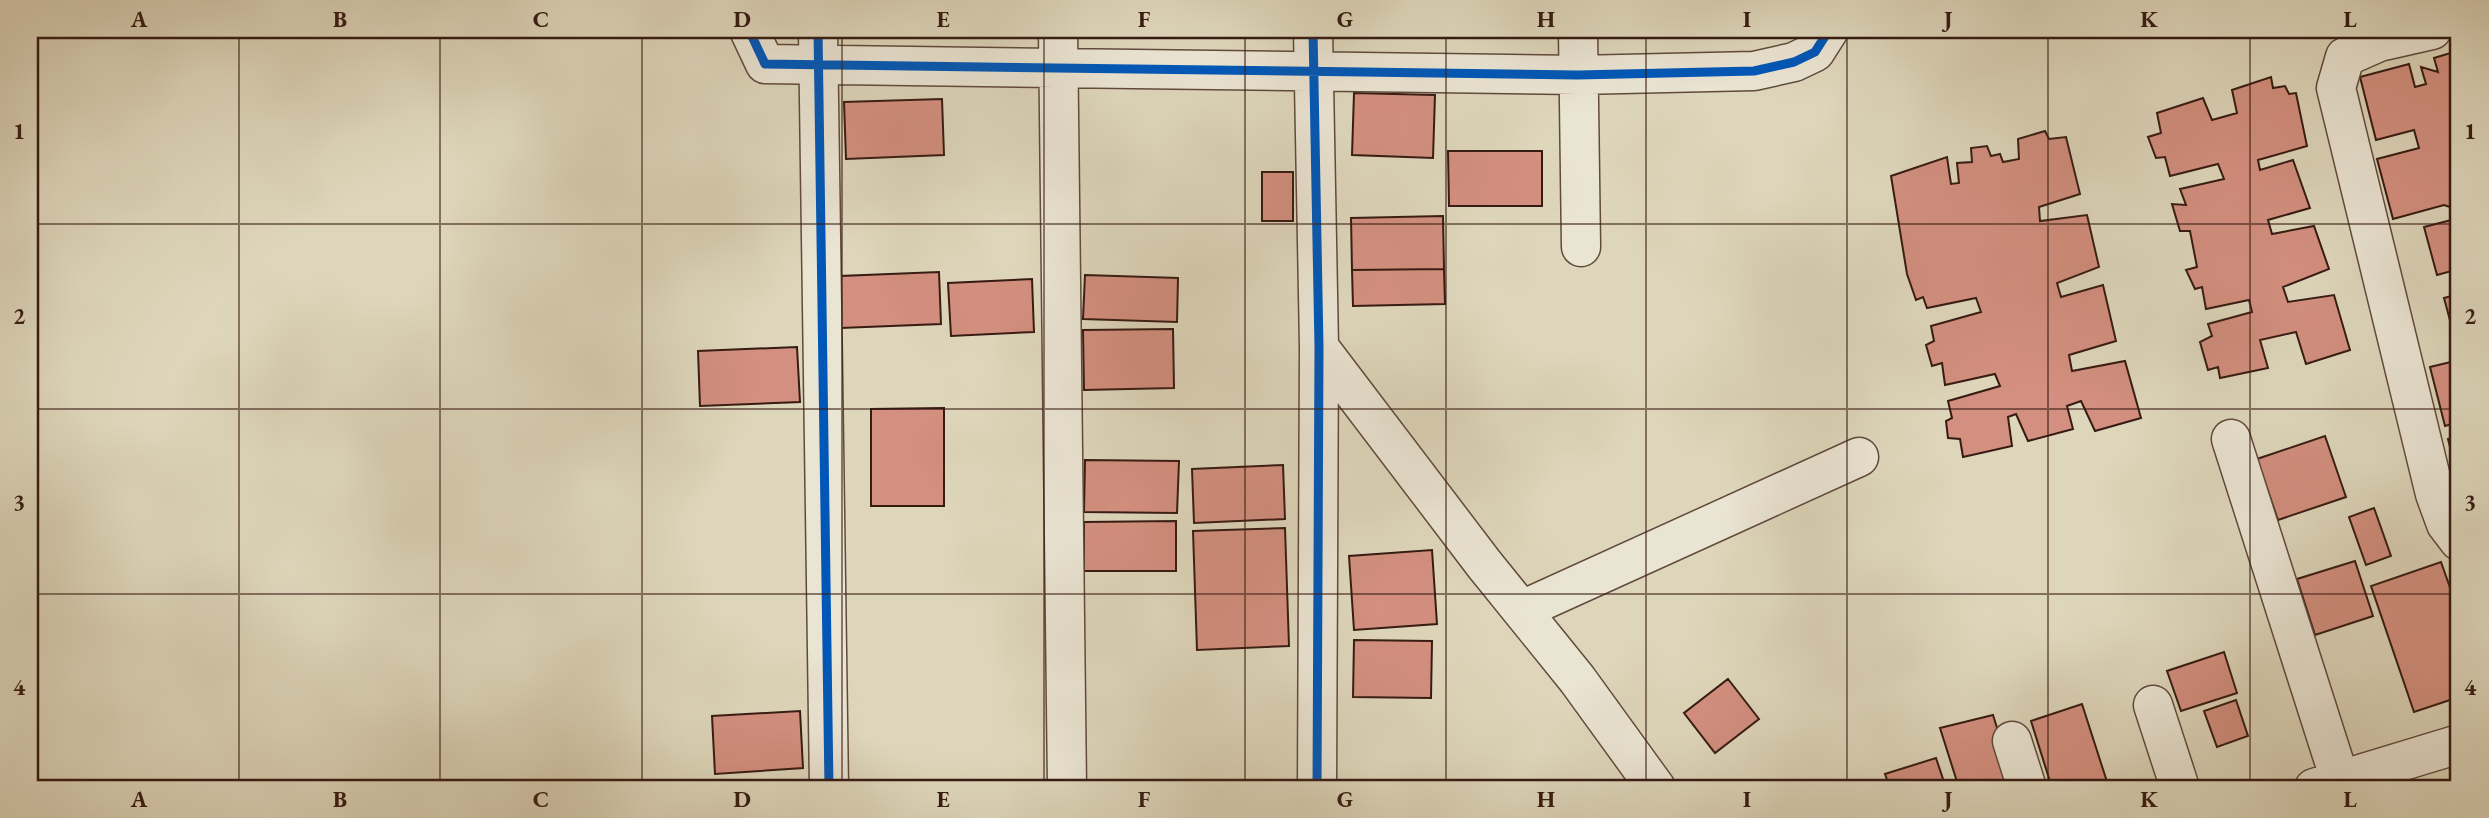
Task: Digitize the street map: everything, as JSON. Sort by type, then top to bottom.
[{"type":"street","points":[[749,30],[765,64],[819,47],[1058,68],[1578,75],[1754,71],[1794,62],[1815,52],[1829,34],[1829,30]]},
{"type":"street","points":[[1058,30],[1067,788]]},
{"type":"street","points":[[1313,30],[1319,347],[1317,788]]},
{"type":"street","points":[[1578,30],[1581,247]]},
{"type":"street","points":[[2432,30],[2379,42],[2345,57],[2336,88],[2435,494],[2446,524],[2459,541]]},
{"type":"street","points":[[819,47],[829,788]]},
{"type":"street","points":[[1319,347],[1484,564],[1577,679],[1656,788]]},
{"type":"street","points":[[2231,439],[2327,784],[2459,744]]},
{"type":"street","points":[[1521,610],[1859,457]]},
{"type":"street","points":[[2153,705],[2180,788]]},
{"type":"street","points":[[2012,741],[2027,788]]},
{"type":"building","points":[[2454,52],[2459,65],[2459,210],[2444,205],[2393,219],[2377,159],[2419,148],[2414,130],[2376,140],[2360,77],[2409,64],[2415,87],[2426,84],[2421,67],[2438,72],[2434,58]]},
{"type":"building","points":[[2271,77],[2273,88],[2285,86],[2289,94],[2296,93],[2307,146],[2258,160],[2260,170],[2293,160],[2310,208],[2268,220],[2272,234],[2314,226],[2329,269],[2283,287],[2288,302],[2334,295],[2350,350],[2306,364],[2296,332],[2260,340],[2268,368],[2220,378],[2218,367],[2208,370],[2200,342],[2212,336],[2208,324],[2252,312],[2249,300],[2206,309],[2202,287],[2195,289],[2186,270],[2197,267],[2190,231],[2180,231],[2172,204],[2186,205],[2180,189],[2224,179],[2218,164],[2170,176],[2165,157],[2156,158],[2148,137],[2161,133],[2157,113],[2203,98],[2212,120],[2237,113],[2232,90]]},
{"type":"building","points":[[1354,93],[1435,95],[1433,158],[1352,155]]},
{"type":"building","points":[[942,99],[944,155],[846,159],[844,102]]},
{"type":"building","points":[[2045,131],[2049,139],[2066,137],[2080,194],[2039,207],[2040,221],[2087,215],[2099,267],[2057,283],[2061,297],[2103,285],[2116,341],[2069,355],[2072,371],[2125,361],[2141,418],[2095,431],[2081,401],[2067,406],[2073,429],[2028,441],[2016,414],[2008,417],[2012,446],[1963,457],[1960,439],[1948,438],[1946,421],[1952,418],[1948,401],[2000,386],[1995,374],[1945,385],[1942,363],[1932,366],[1926,345],[1934,341],[1931,326],[1981,312],[1976,298],[1927,308],[1923,297],[1916,300],[1907,274],[1891,176],[1947,157],[1951,184],[1959,183],[1957,163],[1972,162],[1971,148],[1987,146],[1991,156],[2000,154],[2003,162],[2019,159],[2018,139]]},
{"type":"building","points":[[1448,151],[1542,151],[1542,206],[1449,206]]},
{"type":"building","points":[[1262,172],[1293,172],[1293,221],[1262,221]]},
{"type":"building","points":[[1443,216],[1444,269],[1352,270],[1351,218]]},
{"type":"building","points":[[2459,218],[2459,269],[2437,275],[2424,227]]},
{"type":"building","points":[[1444,269],[1445,304],[1353,306],[1352,270]]},
{"type":"building","points":[[939,272],[941,324],[841,328],[840,276]]},
{"type":"building","points":[[1085,275],[1178,278],[1177,322],[1083,319]]},
{"type":"building","points":[[1032,279],[1034,332],[951,336],[948,283]]},
{"type":"building","points":[[2459,294],[2459,338],[2455,339],[2444,298]]},
{"type":"building","points":[[1173,329],[1174,388],[1084,390],[1083,330]]},
{"type":"building","points":[[797,347],[800,402],[700,406],[698,351]]},
{"type":"building","points":[[2459,360],[2459,422],[2445,426],[2430,367]]},
{"type":"building","points":[[944,408],[944,506],[871,506],[871,409]]},
{"type":"building","points":[[2325,436],[2346,497],[2278,520],[2257,459]]},
{"type":"building","points":[[2459,436],[2459,484],[2448,439]]},
{"type":"building","points":[[1085,460],[1179,461],[1177,513],[1084,512]]},
{"type":"building","points":[[1283,465],[1285,519],[1194,523],[1192,469]]},
{"type":"building","points":[[2374,508],[2391,556],[2366,565],[2349,517]]},
{"type":"building","points":[[1176,521],[1176,571],[1084,571],[1084,522]]},
{"type":"building","points":[[1285,528],[1289,646],[1197,650],[1193,531]]},
{"type":"building","points":[[1432,550],[1437,624],[1354,630],[1349,556]]},
{"type":"building","points":[[2355,561],[2373,616],[2315,635],[2297,579]]},
{"type":"building","points":[[2441,562],[2459,613],[2459,697],[2414,712],[2371,586]]},
{"type":"building","points":[[1354,640],[1432,641],[1431,698],[1353,697]]},
{"type":"building","points":[[2224,652],[2237,693],[2181,711],[2167,671]]},
{"type":"building","points":[[1728,679],[1759,719],[1715,753],[1684,713]]},
{"type":"building","points":[[2236,700],[2248,736],[2217,747],[2204,711]]},
{"type":"building","points":[[2082,704],[2109,788],[2052,788],[2031,721]]},
{"type":"building","points":[[800,711],[803,768],[715,774],[712,716]]},
{"type":"building","points":[[1993,715],[2016,788],[1959,788],[1940,728]]},
{"type":"building","points":[[1936,758],[1946,788],[1890,788],[1885,774]]},
{"type":"cycle path","points":[[749,30],[765,64],[1578,75],[1754,71],[1794,62],[1815,52],[1829,30]]},
{"type":"cycle path","points":[[818,30],[829,788]]},
{"type":"cycle path","points":[[1313,30],[1319,347],[1317,788]]}]
